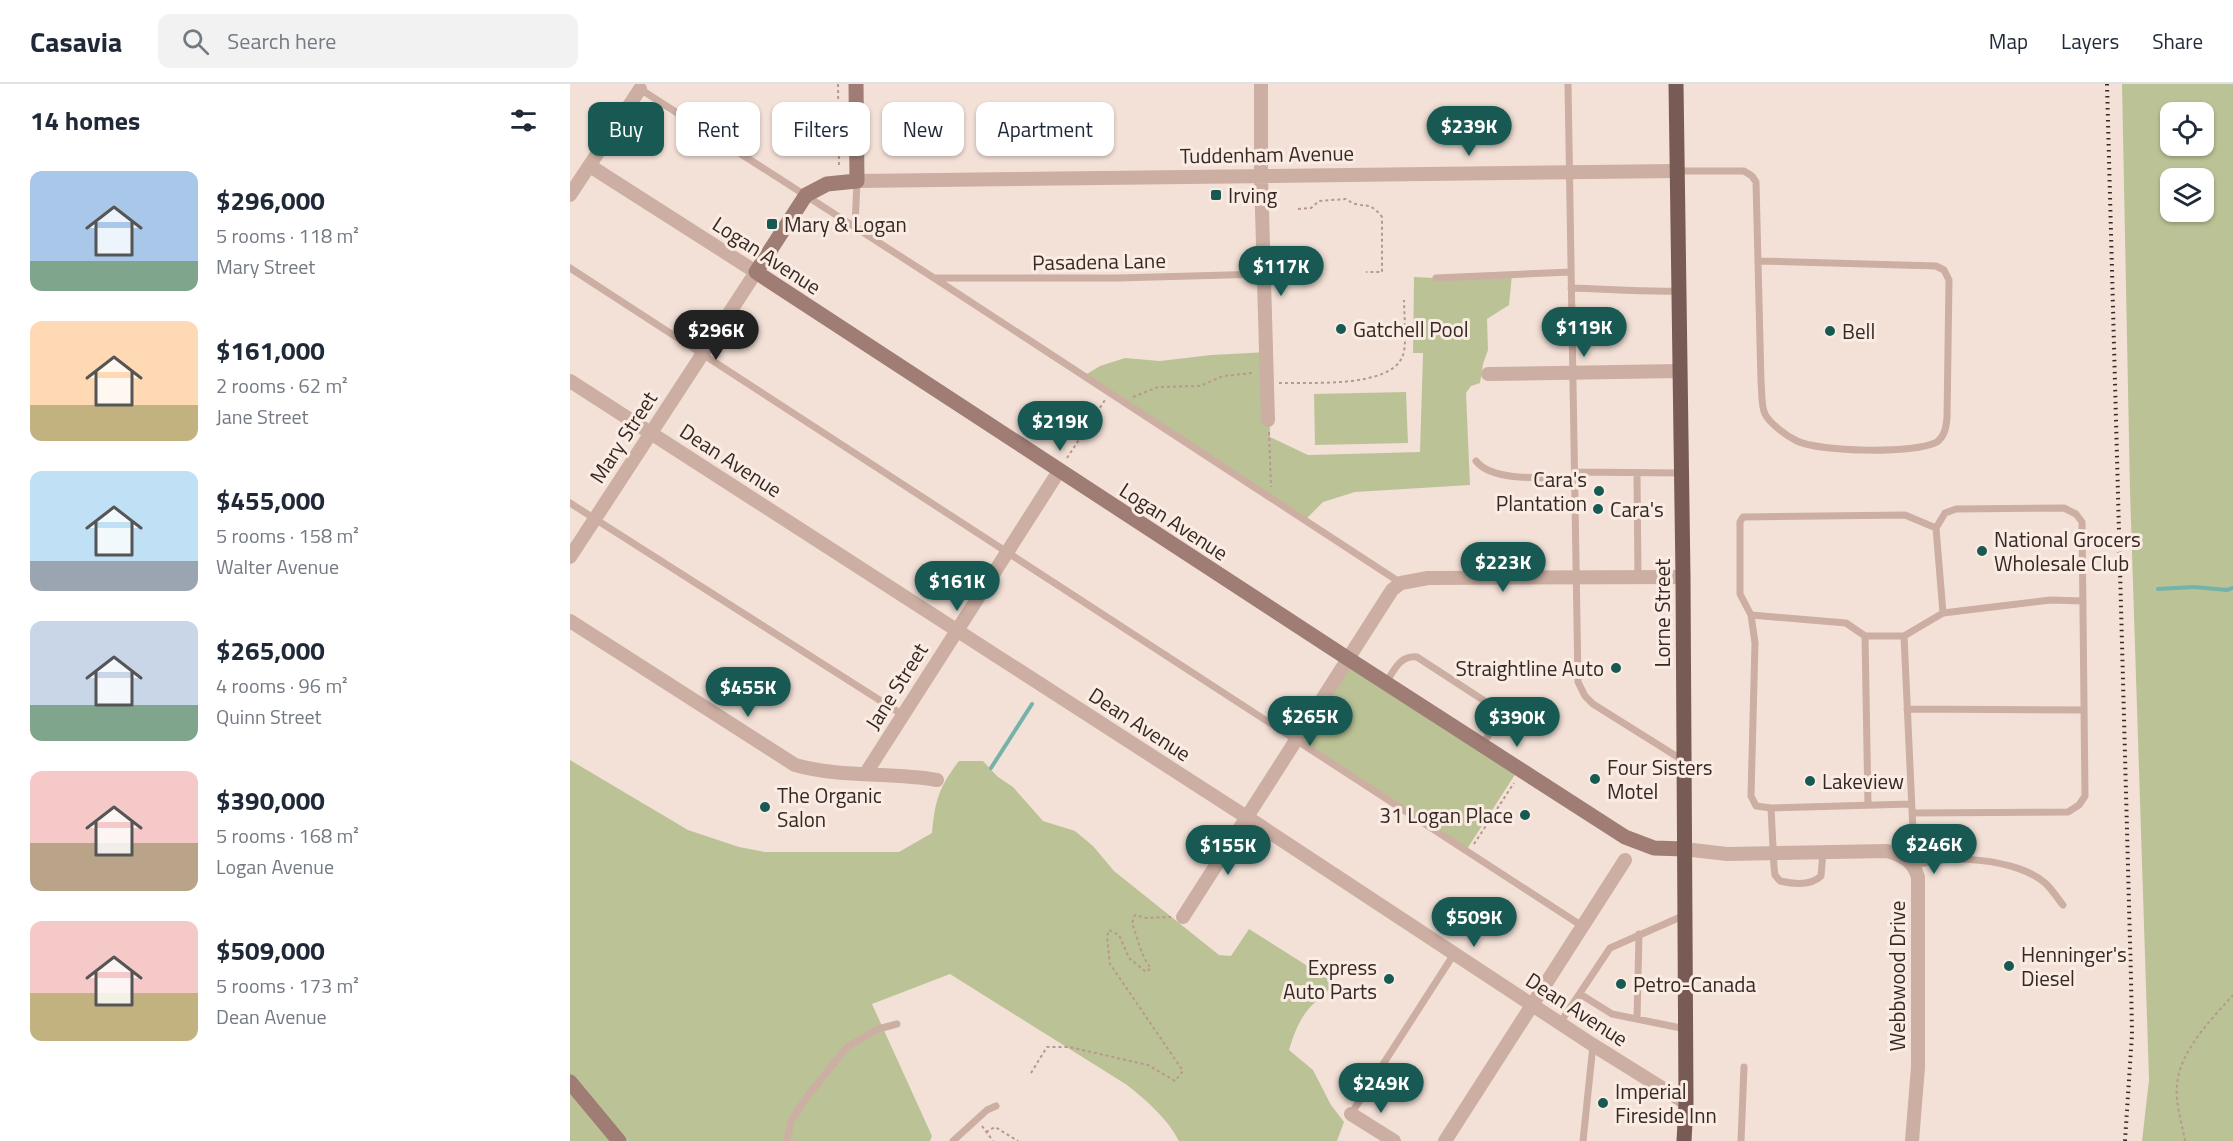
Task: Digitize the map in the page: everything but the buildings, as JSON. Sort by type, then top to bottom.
[{"type":"main road","name":"Lorne Street","points":[[1676,84],[1683,577],[1686,1029],[1684,1141]]},
{"type":"street","points":[[806,195],[826,184],[857,181],[856,84]]},
{"type":"street","points":[[1260,84],[1268,420]]},
{"type":"street","points":[[570,195],[640,89]]},
{"type":"street","name":"Logan Avenue","points":[[590,166],[1347,658],[1634,841],[1654,848],[1684,849]]},
{"type":"street","name":"Tuddenham Avenue","points":[[857,181],[1677,171]]},
{"type":"street","name":"Mary Street","points":[[570,557],[806,195]]},
{"type":"street","points":[[1488,374],[1680,371]]},
{"type":"street","name":"Dean Avenue","points":[[570,381],[1247,818],[1593,1045],[1686,1103]]},
{"type":"street","name":"Jane Street","points":[[866,773],[1059,471]]},
{"type":"street","points":[[1183,917],[1392,590],[1401,584],[1428,578],[1683,577]]},
{"type":"street","points":[[570,621],[795,765],[825,772],[906,775],[937,780]]},
{"type":"street","points":[[1684,849],[1727,854],[1887,851],[1910,862]]},
{"type":"street","points":[[1445,1141],[1625,860]]},
{"type":"street","name":"Webbwood Drive","points":[[1910,862],[1918,878],[1918,1067],[1912,1141]]},
{"type":"street","points":[[570,1082],[619,1141]]},
{"type":"street","points":[[1351,1114],[1394,1141]]},
{"type":"lane","points":[[1568,84],[1578,682],[1581,691],[1593,704],[1684,761]]},
{"type":"lane","points":[[640,89],[855,226],[1401,584]]},
{"type":"lane","points":[[1677,171],[1743,171],[1752,176],[1758,190],[1759,261],[1761,382],[1765,414],[1776,426],[1797,441],[1831,449],[1918,448],[1938,441],[1946,430],[1947,418],[1949,280],[1944,270],[1936,266],[1759,261]]},
{"type":"lane","points":[[855,226],[857,181]]},
{"type":"lane","points":[[570,268],[1582,926]]},
{"type":"lane","points":[[1436,278],[1571,272]]},
{"type":"lane","name":"Pasadena Lane","points":[[934,278],[1118,278],[1264,274]]},
{"type":"lane","points":[[1571,288],[1628,289],[1637,292],[1678,291]]},
{"type":"lane","points":[[1476,461],[1481,468],[1510,477],[1681,473]]},
{"type":"lane","points":[[1637,473],[1638,577]]},
{"type":"lane","points":[[570,503],[903,715]]},
{"type":"lane","points":[[1912,813],[2068,812],[2079,805],[2085,796],[2082,522],[2076,514],[2064,508],[1956,509],[1945,513],[1936,528],[1943,613]]},
{"type":"lane","points":[[1911,804],[1772,808],[1756,806],[1751,796],[1755,643],[1751,615],[1740,594],[1738,547],[1740,522],[1743,517],[1905,514],[1936,528]]},
{"type":"lane","points":[[1751,615],[1846,624],[1865,636],[1904,636],[1943,613],[2050,600],[2083,601]]},
{"type":"lane","points":[[1865,636],[1868,805]]},
{"type":"lane","points":[[1904,636],[1912,813],[1910,862],[1971,858],[2002,865],[2026,872],[2044,882],[2063,905]]},
{"type":"lane","points":[[1386,683],[1403,659],[1410,656],[1417,657],[1484,700],[1503,713],[1482,745]]},
{"type":"lane","points":[[1907,709],[2084,710]]},
{"type":"lane","points":[[1772,808],[1775,875],[1780,881],[1790,883],[1816,881],[1821,876],[1822,852]]},
{"type":"lane","points":[[1560,1023],[1610,948],[1685,915]]},
{"type":"lane","points":[[1637,1019],[1640,934]]},
{"type":"lane","points":[[1351,1114],[1454,954]]},
{"type":"lane","points":[[1580,994],[1612,1014],[1686,1029]]},
{"type":"lane","points":[[787,1141],[791,1121],[806,1098],[848,1047],[878,1029],[897,1024]]},
{"type":"lane","points":[[1583,1141],[1593,1045]]},
{"type":"lane","points":[[1741,1141],[1744,1067]]},
{"type":"lane","points":[[952,1141],[996,1106]]},
{"type":"path","points":[[838,84],[839,182]]},
{"type":"path","points":[[1298,209],[1311,208],[1319,201],[1346,199],[1354,205],[1371,205],[1377,210],[1382,217],[1382,272],[1366,272]]},
{"type":"path","points":[[1122,401],[1158,387],[1200,386],[1223,376],[1372,379],[1388,372],[1399,363],[1404,354],[1404,300]]},
{"type":"path","points":[[1059,471],[1110,393]]},
{"type":"path","points":[[1268,420],[1271,499]]},
{"type":"path","points":[[1469,851],[1522,771]]},
{"type":"path","points":[[1031,1073],[1047,1047],[1069,1047],[1148,1065],[1174,1082],[1183,1071],[1110,964],[1107,937],[1109,930],[1119,935],[1129,958],[1146,972],[1151,968],[1142,955],[1140,941],[1132,923],[1135,915],[1146,918],[1183,917]]},
{"type":"path","points":[[2186,1141],[2177,1086],[2180,1071],[2197,1040],[2233,995]]},
{"type":"path","points":[[977,1119],[993,1141]]},
{"type":"path","points":[[986,1132],[995,1127],[1018,1141]]},
{"type":"green space","points":[[2122,84],[2233,84],[2233,1141],[2142,1141],[2149,1080],[2130,491]]},
{"type":"green space","points":[[1512,275],[1509,305],[1487,319],[1488,350],[1480,383],[1471,386],[1466,393],[1470,485],[1355,492],[1323,502],[1305,520],[1085,375],[1100,366],[1125,358],[1160,361],[1268,352],[1270,437],[1308,455],[1420,452],[1423,353],[1413,353],[1414,277]]},
{"type":"green space","points":[[1406,392],[1408,443],[1315,445],[1314,394]]},
{"type":"green space","points":[[1346,659],[1518,770],[1467,849],[1296,737]]},
{"type":"green space","points":[[570,760],[688,830],[739,847],[765,852],[899,852],[932,833],[939,794],[959,761],[983,761],[998,777],[1013,787],[1043,821],[1075,831],[1093,846],[1114,871],[1219,955],[1231,956],[1249,929],[1336,984],[1318,999],[1301,1019],[1289,1050],[1313,1070],[1331,1105],[1344,1122],[1337,1141],[1179,1141],[1163,1117],[1127,1085],[950,974],[872,1004],[932,1136],[930,1141],[570,1141]]},
{"type":"waterway","points":[[2158,589],[2194,587],[2227,590],[2233,588]]},
{"type":"waterway","points":[[991,768],[1032,704]]},
{"type":"railway","points":[[2107,84],[2132,1034],[2125,1141]]},
{"type":"place","name":"Irving","points":[[1216,195]]},
{"type":"place","name":"Mary & Logan","points":[[772,224]]},
{"type":"place","name":"Gatchell Pool","points":[[1341,329]]},
{"type":"place","name":"Bell","points":[[1830,331]]},
{"type":"place","name":"Cara's Plantation","points":[[1599,491]]},
{"type":"place","name":"Cara's","points":[[1598,509]]},
{"type":"place","name":"National Grocers Wholesale Club","points":[[1982,551]]},
{"type":"place","name":"Straightline Auto","points":[[1616,668]]},
{"type":"place","name":"Four Sisters Motel","points":[[1595,779]]},
{"type":"place","name":"Lakeview","points":[[1810,781]]},
{"type":"place","name":"The Organic Salon","points":[[765,807]]},
{"type":"place","name":"31 Logan Place","points":[[1525,815]]},
{"type":"place","name":"Henninger's Diesel","points":[[2009,966]]},
{"type":"place","name":"Express Auto Parts","points":[[1389,979]]},
{"type":"place","name":"Petro-Canada","points":[[1621,984]]},
{"type":"place","name":"Imperial Fireside Inn","points":[[1603,1103]]}]
